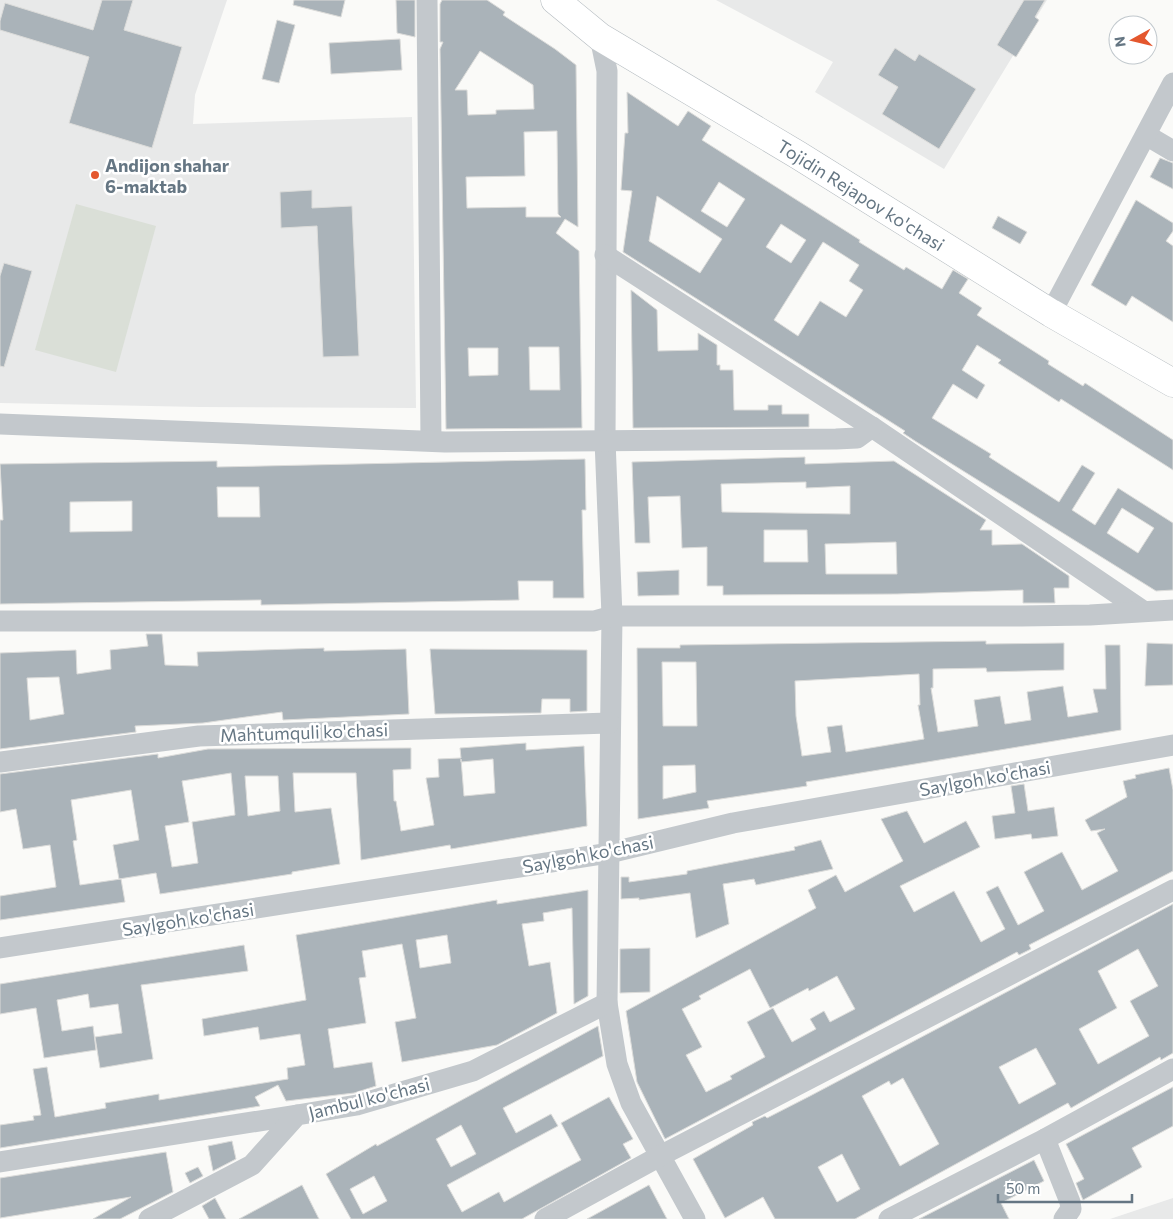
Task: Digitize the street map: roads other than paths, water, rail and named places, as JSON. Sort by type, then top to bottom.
[{"type":"street","points":[[427,0],[431,440]]},
{"type":"street","name":"Tojidin Rejapov ko'chasi","points":[[555,0],[600,37],[798,155],[1051,313],[1173,383]]},
{"type":"street","points":[[600,37],[606,71],[605,440],[612,616],[609,723],[607,1003],[617,1064],[631,1103],[694,1219]]},
{"type":"street","points":[[1051,313],[1173,82]]},
{"type":"street","points":[[1146,135],[1173,151]]},
{"type":"street","points":[[605,255],[872,427],[1143,611]]},
{"type":"street","points":[[0,424],[431,440],[836,439],[857,438],[872,427]]},
{"type":"street","points":[[0,621],[594,621],[612,616],[1021,616],[1090,615],[1173,610]]},
{"type":"street","name":"Mahtumquli ko'chasi","points":[[0,762],[199,736],[609,723]]},
{"type":"street","name":"Saylgoh ko'chasi","points":[[0,948],[609,853],[733,823],[1173,744]]},
{"type":"street","points":[[545,1219],[660,1156],[1173,890]]},
{"type":"street","name":"Jambul ko'chasi","points":[[149,1219],[252,1164],[297,1116],[357,1105],[473,1071],[607,1003]]},
{"type":"street","points":[[888,1219],[1045,1139],[1173,1069]]},
{"type":"street","points":[[0,1162],[297,1116]]},
{"type":"street","points":[[1045,1139],[1070,1202],[1071,1209],[1064,1219]]},
{"type":"place","name":"Andijon shahar 6-maktab","points":[[95,175]]}]
